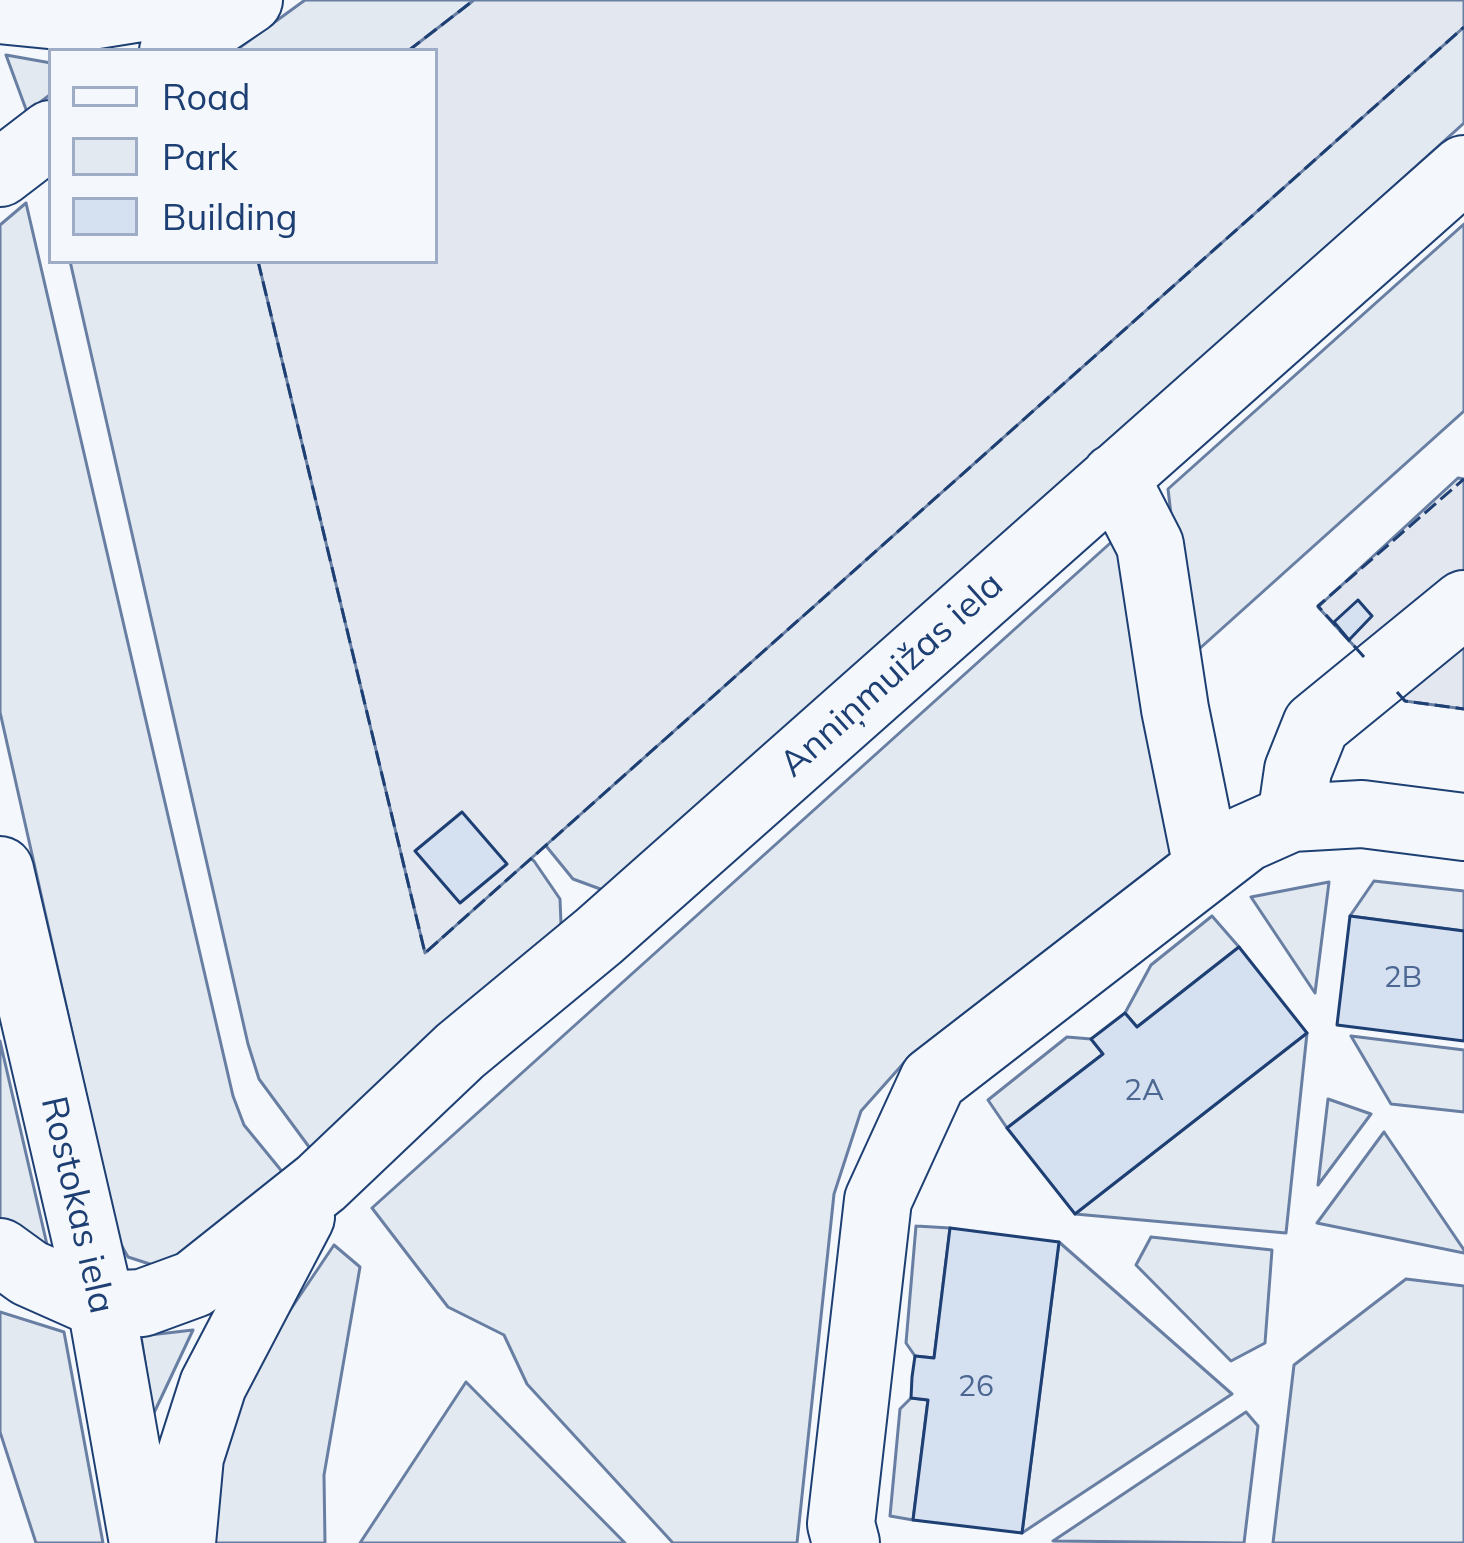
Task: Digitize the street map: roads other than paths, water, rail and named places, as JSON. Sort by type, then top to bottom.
[{"type":"street","points":[[0,10],[80,18],[191,0]]},
{"type":"street","points":[[177,48],[249,0]]},
{"type":"street","points":[[0,173],[48,136]]},
{"type":"street","name":"Anniņmuižas iela","points":[[101,1306],[142,1303],[194,1284],[321,1183],[460,1052],[599,936],[1464,169]]},
{"type":"street","points":[[1114,477],[1150,545],[1174,709],[1207,867]]},
{"type":"street","points":[[1291,818],[1298,770],[1316,725],[1452,626]]},
{"type":"street","points":[[846,1543],[842,1524],[878,1200],[933,1080],[1246,838],[1291,818],[1362,814],[1464,827]]},
{"type":"street","name":"Rostokas iela","points":[[0,870],[101,1306],[143,1543]]},
{"type":"street","name":"Anniņmuižas iela","points":[[182,1543],[190,1457],[213,1385],[265,1277],[321,1183]]},
{"type":"street","points":[[0,1252],[29,1273],[101,1306]]}]
